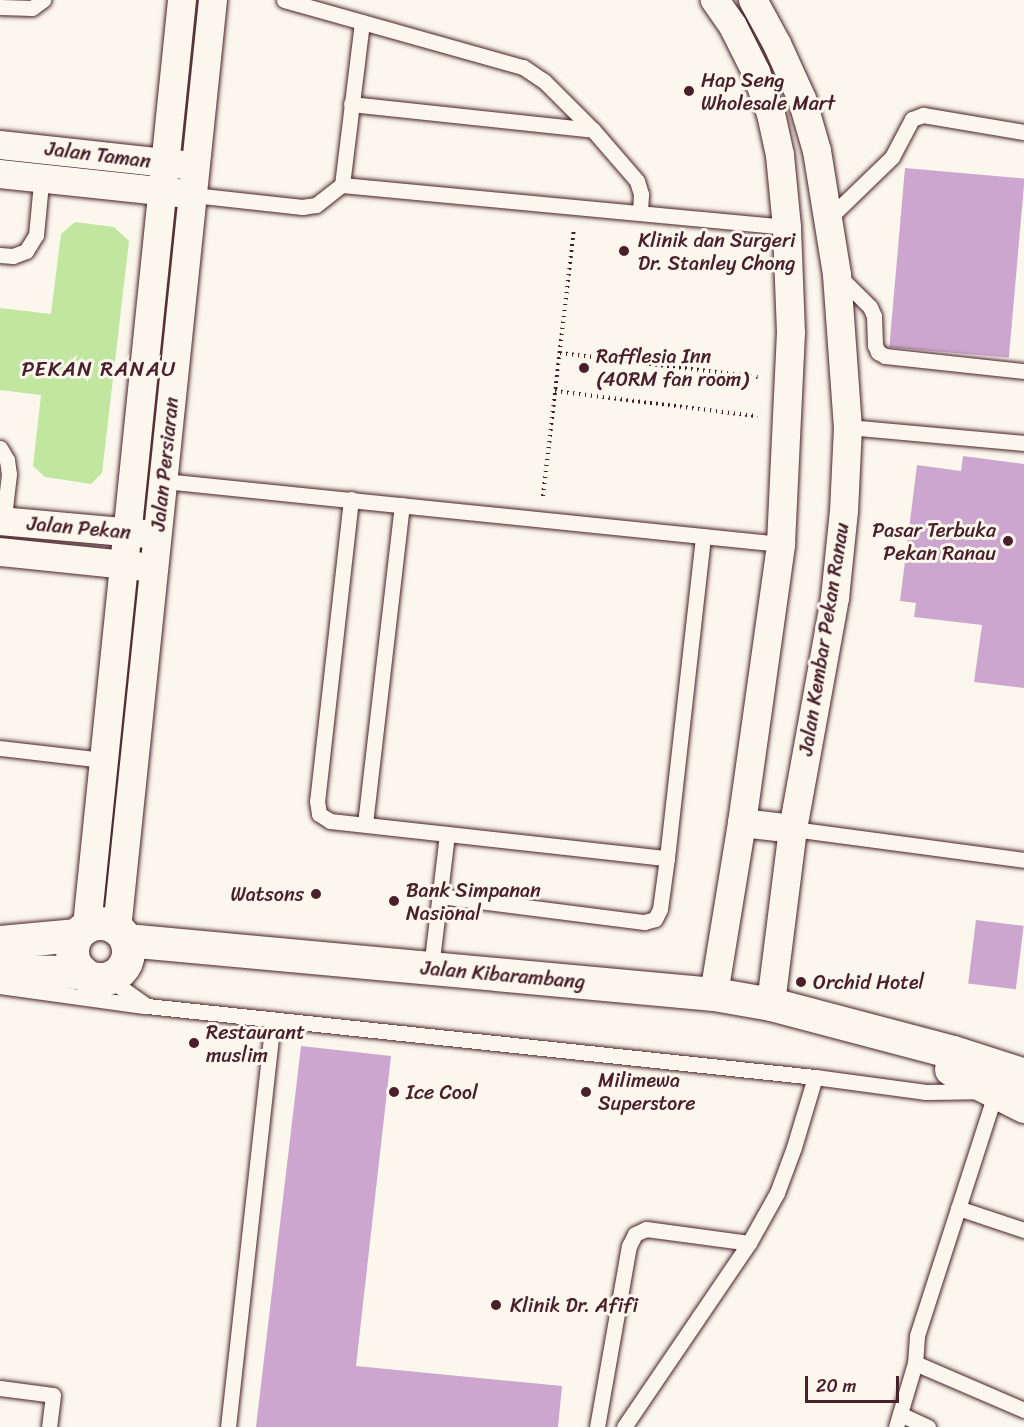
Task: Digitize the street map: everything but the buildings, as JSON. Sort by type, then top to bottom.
[{"type":"street","name":"Jalan Persiaran","points":[[102,932],[104,760],[182,0]]},
{"type":"street","name":"Jalan Persiaran","points":[[102,932],[155,568],[213,0]]},
{"type":"street","points":[[714,994],[742,823],[781,544],[789,419],[791,333],[787,227],[780,155],[771,114],[756,72],[733,26],[715,0]]},
{"type":"street","name":"Jalan Kembar Pekan Ranau","points":[[753,0],[777,44],[802,99],[817,151],[837,275],[848,427],[844,511],[835,598],[793,829],[771,1004]]},
{"type":"street","name":"Jalan Taman","points":[[0,145],[196,167]]},
{"type":"street","name":"Jalan Taman","points":[[0,174],[194,195]]},
{"type":"street","name":"Jalan Pekan","points":[[2,521],[158,535]]},
{"type":"street","name":"Jalan Pekan","points":[[0,552],[155,568]]},
{"type":"street","points":[[742,823],[793,829]]},
{"type":"street","points":[[0,971],[94,975],[115,974],[126,959],[102,932],[72,950],[73,958],[94,975]]},
{"type":"street","name":"Jalan Kibarambang","points":[[0,942],[102,932],[430,968],[714,994],[771,1004],[876,1034],[953,1052],[1024,1075]]},
{"type":"street","name":"Jalan Kibarambang","points":[[876,1034],[1010,1099]]},
{"type":"lane","points":[[0,7],[32,8],[43,0]]},
{"type":"lane","points":[[284,0],[523,67],[544,81],[593,130],[637,181],[641,194],[640,213]]},
{"type":"lane","points":[[342,185],[362,22]]},
{"type":"lane","points":[[351,104],[593,130]]},
{"type":"lane","points":[[828,219],[892,158],[912,119],[923,115],[1024,132]]},
{"type":"lane","points":[[0,255],[13,256],[26,251],[36,235],[44,149]]},
{"type":"lane","points":[[194,195],[302,207],[316,205],[342,185],[787,227]]},
{"type":"lane","points":[[837,275],[870,307],[874,316],[875,345],[878,352],[885,356],[1024,371]]},
{"type":"lane","points":[[848,427],[1024,443]]},
{"type":"lane","points":[[0,448],[7,460],[9,474],[0,552]]},
{"type":"lane","points":[[164,481],[781,544]]},
{"type":"lane","points":[[351,500],[317,801],[319,814],[330,821],[667,858]]},
{"type":"lane","points":[[365,824],[402,505]]},
{"type":"lane","points":[[440,896],[644,922],[655,919],[660,909],[667,858],[703,536]]},
{"type":"lane","points":[[0,748],[104,760]]},
{"type":"lane","points":[[793,829],[1024,860]]},
{"type":"lane","points":[[430,968],[447,834]]},
{"type":"lane","points":[[94,975],[147,1006]]},
{"type":"lane","points":[[0,986],[147,1006],[815,1077],[926,1092],[1010,1099],[958,1208],[917,1336],[915,1363],[898,1420],[927,1427]]},
{"type":"lane","points":[[228,1427],[273,1020]]},
{"type":"lane","points":[[624,1427],[749,1243],[777,1193],[794,1147],[815,1077]]},
{"type":"lane","points":[[958,1208],[1024,1230]]},
{"type":"lane","points":[[597,1427],[629,1246],[635,1234],[646,1229],[749,1243]]},
{"type":"lane","points":[[915,1363],[1024,1410]]},
{"type":"lane","points":[[0,1388],[53,1395],[49,1427]]},
{"type":"path","points":[[540,519],[576,208]]},
{"type":"path","points":[[560,353],[790,380]]},
{"type":"path","points":[[555,391],[789,419]]},
{"type":"green space","points":[[75,222],[114,227],[129,241],[102,473],[91,484],[45,477],[33,466],[41,395],[0,390],[0,308],[51,314],[61,234]]},
{"type":"place","name":"Hap Seng Wholesale Mart","points":[[689,91]]},
{"type":"place","name":"Klinik dan Surgeri Dr. Stanley Chong","points":[[624,251]]},
{"type":"place","name":"Rafflesia Inn (40RM fan room)","points":[[584,368]]},
{"type":"place","name":"Pasar Terbuka Pekan Ranau","points":[[1008,541]]},
{"type":"place","name":"Watsons","points":[[316,894]]},
{"type":"place","name":"Bank Simpanan Nasional","points":[[394,901]]},
{"type":"place","name":"Orchid Hotel","points":[[801,982]]},
{"type":"place","name":"Restaurant muslim","points":[[194,1043]]},
{"type":"place","name":"Ice Cool","points":[[394,1092]]},
{"type":"place","name":"Milimewa Superstore","points":[[586,1092]]},
{"type":"place","name":"Klinik Dr. Afifi","points":[[496,1305]]},
{"type":"district","name":"PEKAN RANAU","points":[[99,369]]}]
